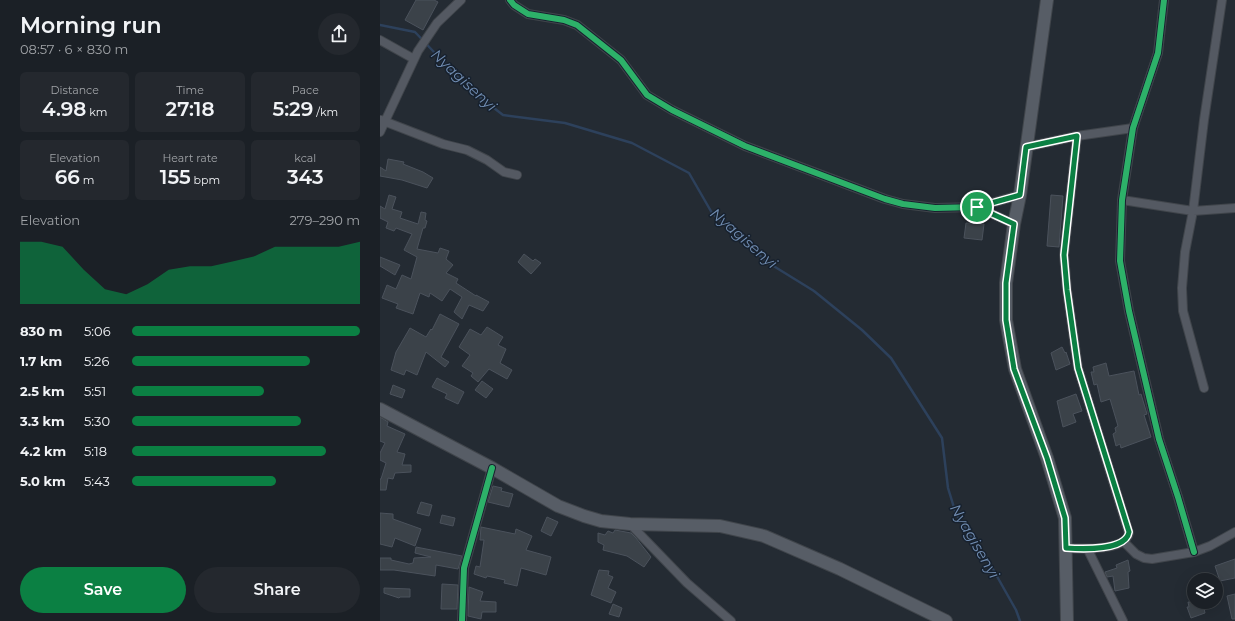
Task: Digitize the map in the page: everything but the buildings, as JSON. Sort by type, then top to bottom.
[{"type":"main road","points":[[1047,0],[1020,195],[1014,224],[1006,283],[1006,320],[1014,369],[1047,458],[1065,518],[1067,621]]},
{"type":"main road","points":[[380,409],[492,468],[558,506],[601,521],[630,524],[720,526],[764,536],[840,570],[946,621]]},
{"type":"street","points":[[380,132],[382,121],[414,59],[429,34],[461,0]]},
{"type":"street","points":[[510,0],[514,5],[528,14],[564,20],[577,25],[621,60],[647,95],[672,110],[745,146],[885,199],[903,204],[935,208],[977,207],[1020,195]]},
{"type":"street","points":[[1164,0],[1158,53],[1133,128],[1122,200],[1120,261],[1129,311],[1159,439],[1194,552]]},
{"type":"street","points":[[1204,388],[1183,311],[1182,288],[1185,252],[1194,211],[1204,120],[1222,0]]},
{"type":"street","points":[[380,40],[414,59]]},
{"type":"street","points":[[382,121],[443,144],[467,150],[487,160],[504,172],[516,175]]},
{"type":"street","points":[[1026,147],[1077,136],[1133,128]]},
{"type":"street","points":[[1066,548],[1088,550],[1124,542],[1128,537],[1129,532],[1078,368],[1067,290],[1064,255],[1077,136]]},
{"type":"street","points":[[1122,200],[1194,211],[1235,208]]},
{"type":"street","points":[[977,207],[1014,224]]},
{"type":"street","points":[[462,621],[464,568],[492,468]]},
{"type":"street","points":[[630,524],[687,582],[730,621]]},
{"type":"street","points":[[1124,542],[1136,554],[1144,558],[1152,559],[1194,552],[1210,546],[1235,532]]},
{"type":"street","points":[[1088,550],[1123,621]]},
{"type":"waterway","name":"Nyagisenyi","points":[[380,25],[415,32],[468,88],[503,115],[565,123],[632,143],[689,173],[712,213],[767,262],[814,291],[862,330],[891,358],[942,438],[948,488],[956,514],[990,564],[1016,610],[1020,621]]},
{"type":"cycle path","points":[[510,0],[514,5],[528,14],[564,20],[577,25],[621,60],[647,95],[672,110],[745,146],[885,199],[903,204],[935,208],[977,207],[1020,195]]},
{"type":"cycle path","points":[[1164,0],[1158,53],[1133,128],[1122,200],[1120,261],[1129,311],[1159,439],[1194,552]]},
{"type":"cycle path","points":[[462,621],[464,568],[492,468]]},
{"type":"route","points":[[1077,136],[1064,255],[1065,274],[1078,368],[1098,428],[1129,532],[1128,537],[1124,542],[1088,550],[1066,548],[1065,518],[1047,458],[1014,369],[1006,320],[1006,283],[1014,224],[977,207],[1020,195],[1026,147],[1077,136]]}]
